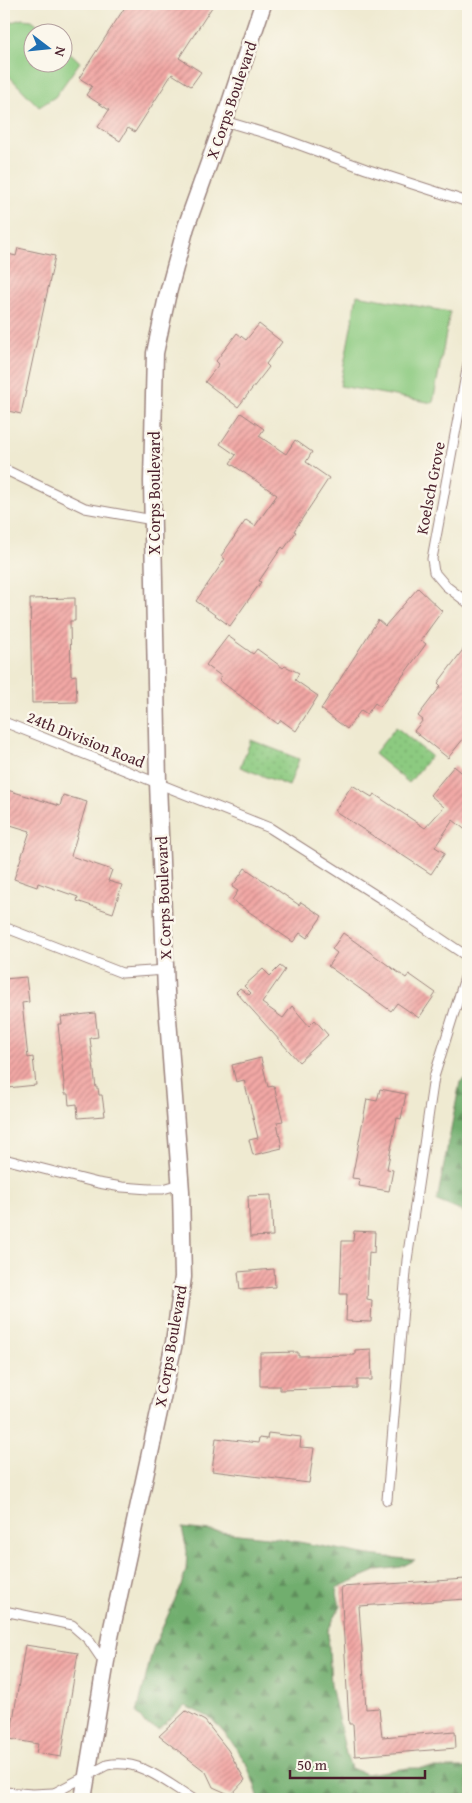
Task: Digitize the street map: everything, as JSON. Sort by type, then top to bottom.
[{"type":"street","name":"X Corps Boulevard","points":[[83,1799],[110,1637],[174,1343],[183,1277],[181,1184],[166,992],[158,782],[152,481],[155,353],[167,297],[186,227],[263,4]]},
{"type":"lane","points":[[224,121],[468,202]]},
{"type":"lane","name":"Koelsch Grove","points":[[468,364],[432,559],[434,572],[446,586],[468,603]]},
{"type":"lane","points":[[4,469],[85,508],[153,520]]},
{"type":"lane","name":"24th Division Road","points":[[4,722],[270,828],[388,903],[468,957]]},
{"type":"lane","points":[[4,927],[122,973],[166,970]]},
{"type":"lane","points":[[388,1500],[407,1260],[432,1086],[468,968]]},
{"type":"lane","points":[[4,1159],[98,1183],[122,1187],[149,1189],[181,1184]]},
{"type":"lane","points":[[4,1611],[72,1624],[88,1639],[106,1664]]},
{"type":"lane","points":[[43,1799],[107,1764],[118,1762],[143,1768],[193,1799]]},
{"type":"lane","points":[[4,1792],[55,1793]]},
{"type":"green space","points":[[22,19],[34,22],[22,22],[22,72],[72,72],[72,54],[80,62],[55,97],[39,107],[4,71],[4,24]]},
{"type":"green space","points":[[357,295],[450,312],[433,403],[340,386]]},
{"type":"green space","points":[[396,727],[431,756],[409,783],[374,754]]},
{"type":"green space","points":[[251,740],[299,759],[289,786],[240,767]]},
{"type":"green space","points":[[468,1076],[468,1214],[437,1201],[460,1082]]},
{"type":"green space","points":[[182,1528],[277,1538],[369,1555],[415,1560],[401,1567],[378,1570],[336,1588],[340,1606],[328,1631],[331,1685],[346,1754],[351,1768],[366,1774],[408,1768],[468,1768],[468,1796],[454,1799],[259,1799],[246,1763],[231,1741],[211,1718],[185,1706],[159,1729],[145,1724],[137,1713],[153,1648],[179,1591],[186,1570],[187,1551]]},
{"type":"building","points":[[127,4],[146,4],[156,10],[160,4],[214,4],[179,58],[201,72],[191,86],[172,74],[135,132],[128,128],[120,141],[98,127],[109,110],[86,95],[92,86],[79,78]]},
{"type":"building","points":[[18,248],[55,256],[21,414],[4,410],[4,253],[16,256]]},
{"type":"building","points":[[259,324],[282,342],[266,364],[269,367],[238,407],[205,382],[219,364],[216,361],[237,333],[246,340]]},
{"type":"building","points":[[241,413],[264,429],[259,436],[286,454],[295,440],[312,452],[306,462],[329,478],[294,531],[296,532],[284,549],[282,547],[259,581],[261,582],[230,626],[196,601],[225,559],[221,556],[246,520],[255,526],[277,495],[230,463],[236,455],[220,444]]},
{"type":"building","points":[[418,588],[442,611],[421,640],[426,644],[380,707],[375,703],[367,714],[361,710],[347,729],[321,709],[378,620],[385,626]]},
{"type":"building","points":[[75,598],[75,621],[70,621],[71,676],[76,675],[77,702],[32,703],[30,599]]},
{"type":"building","points":[[228,636],[253,654],[257,649],[283,668],[285,666],[299,673],[295,680],[318,696],[296,731],[281,720],[278,724],[219,680],[221,676],[206,665]]},
{"type":"building","points":[[468,643],[468,733],[448,758],[414,731],[423,720],[418,716],[441,686],[438,683]]},
{"type":"building","points":[[454,766],[468,778],[468,832],[453,820],[435,847],[445,853],[431,874],[335,811],[352,785],[372,797],[374,794],[425,828],[444,807],[430,795]]},
{"type":"building","points":[[4,789],[60,806],[63,795],[87,802],[71,856],[112,870],[108,881],[122,885],[113,913],[77,901],[78,897],[38,883],[37,887],[14,879],[30,831],[4,823]]},
{"type":"building","points":[[245,868],[299,905],[301,902],[322,916],[307,938],[300,933],[293,942],[232,900],[238,891],[232,887]]},
{"type":"building","points":[[343,933],[406,978],[409,974],[436,993],[419,1018],[397,1003],[391,1011],[328,966],[337,953],[332,949]]},
{"type":"building","points":[[280,966],[285,970],[262,1003],[283,1018],[292,1006],[309,1026],[315,1020],[328,1035],[299,1062],[236,992],[240,988],[249,995],[251,993],[244,986],[263,969],[270,976]]},
{"type":"building","points":[[26,977],[29,1002],[22,1003],[28,1058],[33,1057],[36,1085],[7,1088],[4,1073],[4,979]]},
{"type":"building","points":[[95,1013],[98,1037],[90,1038],[96,1088],[98,1088],[99,1095],[102,1095],[105,1116],[78,1118],[77,1104],[69,1105],[68,1094],[65,1094],[58,1024],[62,1024],[61,1017]]},
{"type":"building","points":[[261,1058],[268,1087],[274,1086],[283,1121],[277,1122],[282,1148],[253,1155],[249,1140],[258,1138],[244,1080],[236,1082],[232,1065]]},
{"type":"building","points":[[380,1089],[406,1094],[401,1119],[397,1118],[387,1169],[393,1170],[389,1191],[359,1186],[360,1179],[352,1178],[367,1099],[377,1101]]},
{"type":"building","points":[[271,1195],[273,1236],[250,1237],[248,1196]]},
{"type":"building","points":[[354,1231],[375,1232],[374,1253],[369,1252],[367,1299],[372,1300],[371,1322],[346,1321],[347,1294],[340,1294],[342,1241],[353,1241]]},
{"type":"building","points":[[274,1269],[275,1287],[240,1290],[238,1272]]},
{"type":"building","points":[[371,1349],[372,1380],[357,1380],[357,1388],[280,1390],[280,1386],[260,1386],[260,1353],[298,1352],[298,1356],[355,1355],[355,1350]]},
{"type":"building","points":[[268,1433],[301,1437],[300,1447],[314,1448],[309,1483],[212,1471],[216,1438],[258,1443],[259,1438],[267,1439]]},
{"type":"building","points":[[466,1579],[467,1599],[359,1606],[366,1709],[379,1708],[382,1737],[455,1731],[456,1748],[355,1756],[353,1724],[349,1724],[341,1587]]},
{"type":"building","points":[[25,1645],[78,1653],[61,1757],[36,1753],[38,1744],[10,1739]]},
{"type":"building","points":[[186,1711],[205,1721],[228,1750],[245,1780],[231,1795],[213,1787],[206,1772],[159,1736]]}]
